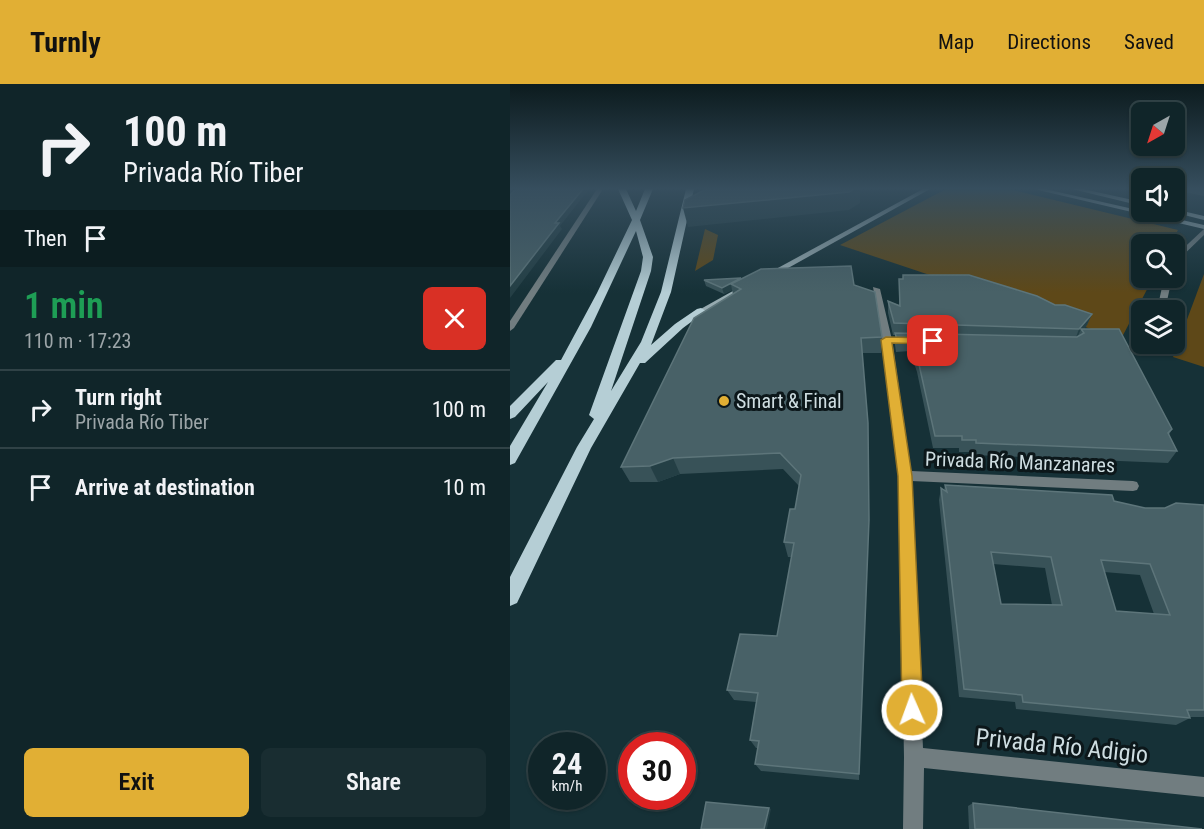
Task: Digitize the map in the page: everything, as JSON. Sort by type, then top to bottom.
[{"type":"main road","points":[[510,459],[575,348],[634,224]]},
{"type":"main road","points":[[584,447],[646,271],[648,257],[637,224]]},
{"type":"main road","points":[[510,597],[584,447],[647,342],[666,292],[682,224]]},
{"type":"main road","points":[[630,370],[679,326],[702,311]]},
{"type":"main road","points":[[510,414],[575,348]]},
{"type":"street","points":[[510,328],[577,224]]},
{"type":"street","points":[[763,278],[863,224]]},
{"type":"street","points":[[1182,224],[1204,229],[1185,250]]},
{"type":"street","points":[[702,311],[753,283]]},
{"type":"street","points":[[876,289],[892,340],[905,476],[914,757],[913,829]]},
{"type":"street","name":"Privada Río Manzanares","points":[[905,476],[1133,486]]},
{"type":"street","points":[[510,573],[527,564]]},
{"type":"street","name":"Privada Río Adigio","points":[[914,757],[1204,787]]},
{"type":"shaded area","points":[[880,224],[1152,224],[1178,230],[1176,234],[1131,234],[1131,288],[1148,288],[1141,300],[1131,300],[1131,320],[1121,339],[840,245]]},
{"type":"shaded area","points":[[705,229],[718,235],[713,260],[695,271]]},
{"type":"shaded area","points":[[1204,274],[1204,367],[1173,357],[1174,354],[1185,354],[1185,325]]},
{"type":"building","points":[[510,224],[558,224],[510,286]]},
{"type":"building","points":[[851,266],[854,285],[875,292],[882,337],[861,338],[868,423],[869,520],[859,774],[755,764],[759,741],[750,740],[758,693],[727,690],[740,634],[777,636],[794,543],[784,542],[790,509],[795,509],[801,475],[780,453],[673,458],[650,466],[621,467],[694,318],[741,289],[731,284],[761,269]]},
{"type":"building","points":[[903,275],[969,275],[1037,296],[1055,305],[1065,305],[1092,314],[1079,329],[894,323],[888,301],[900,306],[899,279],[903,279]]},
{"type":"building","points":[[741,278],[722,288],[704,280]]},
{"type":"building","points":[[1081,329],[1119,329],[1172,429],[1168,433],[1177,451],[976,443],[976,440],[962,440],[962,436],[935,436],[918,360],[911,340],[897,340],[895,333],[1077,337],[1084,333]]},
{"type":"building","points":[[945,485],[1112,495],[1114,501],[1145,508],[1165,508],[1176,503],[1204,505],[1204,710],[1187,710],[1190,718],[1023,702],[1022,695],[964,689],[941,488],[947,492]],"holes":[[[991,552],[1051,557],[1062,605],[1001,604]],[[1101,560],[1150,564],[1170,615],[1116,611]]]},
{"type":"building","points":[[706,802],[769,808],[764,829],[701,829]]},
{"type":"building","points":[[973,803],[1202,829],[975,829]]},
{"type":"place","name":"Smart & Final","points":[[724,401]]},
{"type":"route","points":[[912,710],[905,476],[886,340],[933,341]]}]
